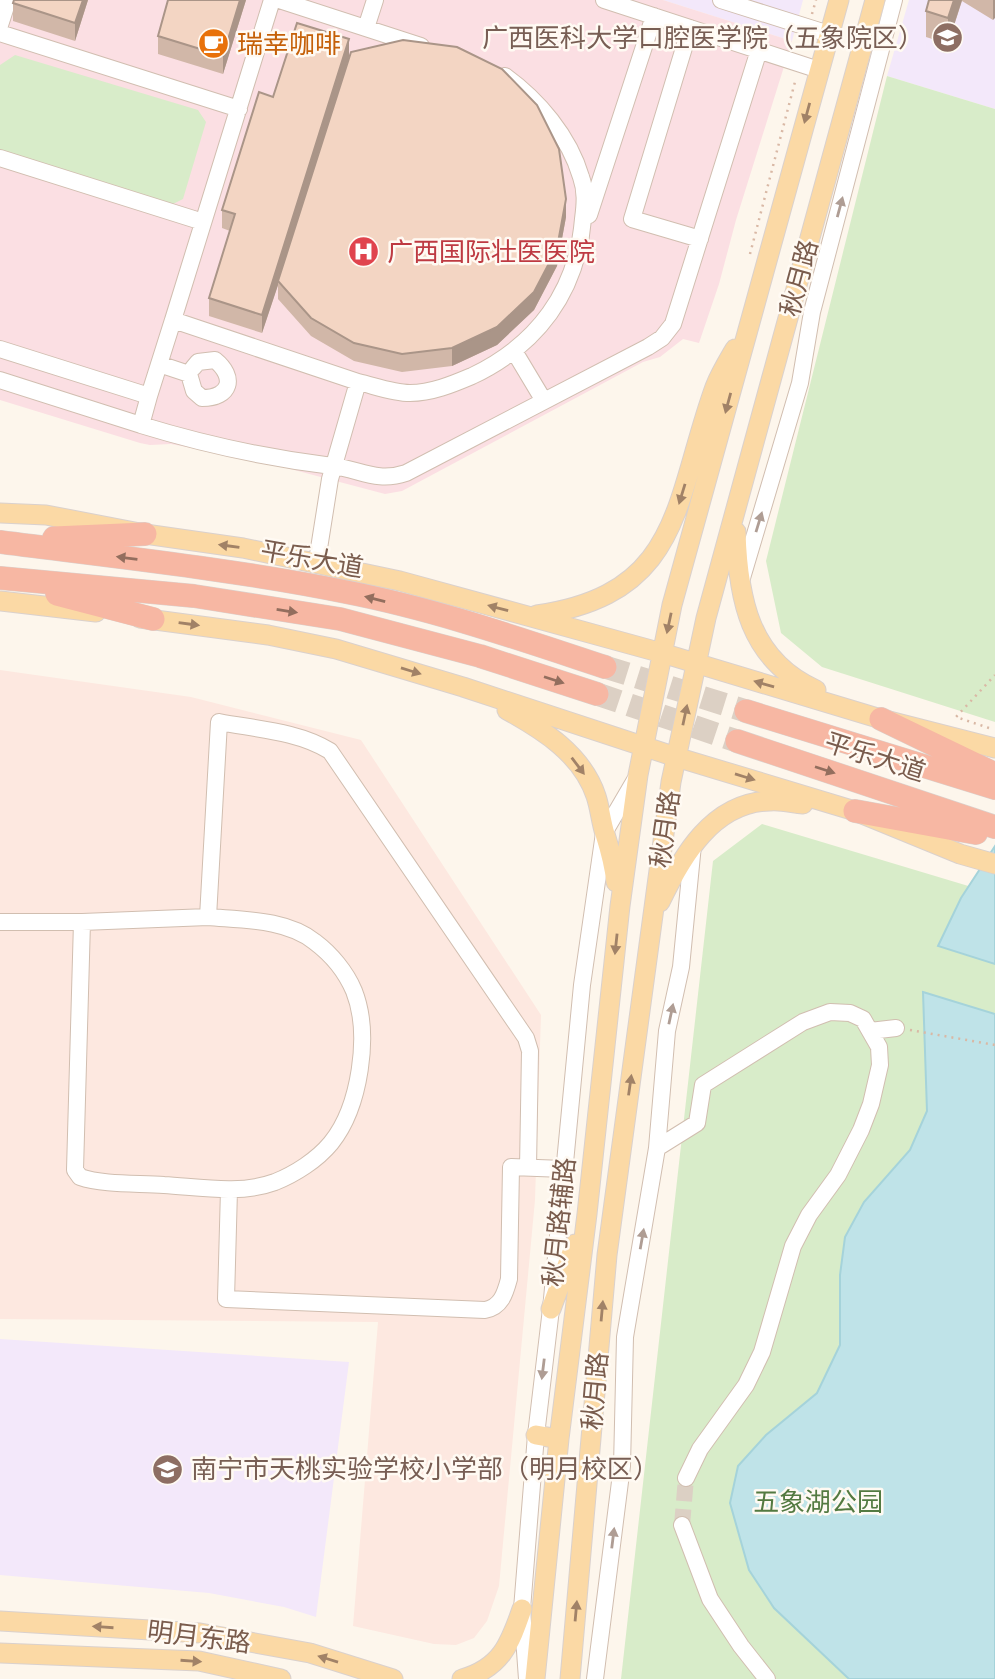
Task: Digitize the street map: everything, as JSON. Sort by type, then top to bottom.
[{"type":"highway","points":[[0,541],[145,534]]},
{"type":"highway","name":"平乐大道","points":[[0,541],[204,568],[347,592],[489,629],[605,667]]},
{"type":"highway","points":[[0,578],[153,620]]},
{"type":"highway","name":"平乐大道","points":[[0,578],[194,596],[340,619],[480,656],[597,694]]},
{"type":"highway","name":"平乐大道","points":[[746,711],[995,788]]},
{"type":"highway","points":[[881,719],[995,774]]},
{"type":"highway","name":"平乐大道","points":[[737,741],[995,827]]},
{"type":"highway","points":[[855,811],[995,837]]},
{"type":"main road","name":"秋月路","points":[[535,1679],[559,1439],[587,1214],[620,906],[638,775],[672,605],[839,0]]},
{"type":"main road","name":"秋月路","points":[[570,1679],[607,1255],[676,757],[706,618],[875,0]]},
{"type":"main road","points":[[527,616],[570,610],[591,603],[632,579],[652,559],[671,528],[716,384],[751,317]]},
{"type":"main road","points":[[735,512],[739,587],[758,640],[773,661],[797,682],[881,719]]},
{"type":"main road","points":[[0,513],[46,515],[317,562],[400,581],[662,653],[881,719],[995,748]]},
{"type":"main road","points":[[0,601],[268,635],[336,649],[855,811],[960,853],[995,864]]},
{"type":"main road","points":[[463,687],[540,728],[582,769],[595,794],[612,855],[620,906]]},
{"type":"main road","points":[[652,918],[693,844],[711,825],[740,807],[769,801],[855,811]]},
{"type":"main road","points":[[551,1309],[587,1214]]},
{"type":"main road","points":[[536,1435],[559,1439]]},
{"type":"main road","points":[[462,1679],[496,1662],[510,1643],[522,1609]]},
{"type":"main road","name":"明月东路","points":[[0,1621],[200,1633],[310,1653],[398,1679]]},
{"type":"main road","name":"明月东路","points":[[0,1653],[199,1661],[281,1679]]},
{"type":"street","points":[[0,25],[8,0]]},
{"type":"street","points":[[141,425],[272,0]]},
{"type":"street","points":[[279,0],[432,49]]},
{"type":"street","points":[[366,28],[375,0]]},
{"type":"street","points":[[604,0],[819,70]]},
{"type":"street","points":[[721,0],[751,4],[829,34]]},
{"type":"street","points":[[739,587],[800,383],[812,312],[894,0]]},
{"type":"street","points":[[173,320],[358,382],[411,393],[439,389],[495,365],[537,331],[553,309],[574,264],[654,16]]},
{"type":"street","points":[[690,28],[632,219],[700,239]]},
{"type":"street","points":[[0,33],[239,108]]},
{"type":"street","points":[[0,380],[190,440],[313,465],[334,466],[375,477],[391,478],[406,473],[662,338],[673,324],[759,50]]},
{"type":"street","points":[[488,68],[506,76],[528,95],[552,121],[570,152],[581,176],[585,197],[582,233]]},
{"type":"street","points":[[0,159],[203,222]]},
{"type":"street","points":[[0,349],[149,396]]},
{"type":"street","points":[[514,351],[544,401]]},
{"type":"street","points":[[159,364],[189,374],[194,391],[202,398],[215,398],[228,385],[228,374],[215,360],[198,362],[193,368]]},
{"type":"street","points":[[317,562],[334,466],[358,382]]},
{"type":"street","points":[[208,917],[219,722],[303,738],[330,751],[526,1038],[530,1051],[528,1168]]},
{"type":"street","name":"秋月路辅路","points":[[527,1679],[522,1609],[536,1435],[551,1309],[582,985],[604,833],[638,775]]},
{"type":"street","points":[[595,1679],[622,1466],[625,1337],[657,1147],[667,1031],[681,967],[693,844]]},
{"type":"street","points":[[0,922],[208,917],[293,929],[313,940],[337,963],[353,990],[360,1013],[362,1042],[359,1075],[344,1121],[332,1142],[302,1168],[273,1183],[229,1190],[80,1177],[75,1170],[82,922]]},
{"type":"street","points":[[657,1147],[697,1123],[703,1086],[803,1022],[830,1012],[850,1013],[863,1019],[879,1047],[880,1065],[871,1104],[838,1175],[809,1214],[793,1246],[762,1352],[746,1385],[699,1449],[686,1478]]},
{"type":"street","points":[[870,1031],[896,1028]]},
{"type":"street","points":[[229,1190],[226,1299],[485,1310],[494,1308],[505,1295],[509,1279],[512,1167],[564,1169]]},
{"type":"street","points":[[682,1525],[710,1599],[767,1679]]},
{"type":"path","points":[[808,27],[816,0]]},
{"type":"path","points":[[750,255],[799,63]]},
{"type":"path","points":[[995,675],[956,717],[995,730]]},
{"type":"path","points":[[896,1028],[995,1045]]},
{"type":"shaded area","name":"广西国际壮医医院","points":[[0,0],[663,0],[792,41],[699,343],[683,339],[660,357],[643,362],[402,491],[385,494],[264,462],[171,444],[140,443],[0,400]]},
{"type":"shaded area","name":"广西医科大学口腔医学院（五象院区）","points":[[663,0],[803,0],[792,41]]},
{"type":"shaded area","name":"广西医科大学口腔医学院（五象院区）","points":[[909,0],[995,0],[995,109],[887,76]]},
{"type":"shaded area","points":[[0,670],[191,697],[361,740],[541,1015],[535,1200],[499,1586],[487,1621],[474,1638],[456,1645],[434,1644],[353,1626],[378,1322],[0,1319]]},
{"type":"shaded area","name":"南宁市天桃实验学校小学部（明月校区）","points":[[0,1339],[349,1362],[316,1617],[284,1607],[209,1593],[0,1575]]},
{"type":"green space","points":[[15,55],[198,110],[206,122],[183,199],[169,206],[0,153],[0,65]]},
{"type":"green space","points":[[887,76],[995,109],[995,722],[822,667],[781,633],[766,561]]},
{"type":"green space","name":"五象湖公园","points":[[762,824],[995,894],[995,1679],[621,1679],[713,861]]},
{"type":"water","points":[[995,846],[995,964],[938,946],[961,898]]},
{"type":"water","points":[[923,992],[995,1014],[995,1679],[849,1679],[774,1608],[749,1570],[730,1503],[738,1466],[766,1435],[817,1393],[840,1345],[840,1275],[845,1237],[864,1202],[910,1150],[927,1111]]},
{"type":"building","points":[[14,0],[83,0],[75,23],[13,3]]},
{"type":"building","points":[[168,0],[240,0],[223,56],[158,36]]},
{"type":"building","points":[[929,0],[954,0],[948,18],[926,11]]},
{"type":"building","points":[[297,23],[349,39],[262,315],[209,298],[235,214],[222,210],[259,92],[273,97]]},
{"type":"building","points":[[403,40],[457,47],[502,69],[537,105],[559,149],[566,199],[557,248],[534,292],[497,327],[452,348],[402,354],[354,343],[311,318],[278,281],[351,52]]},
{"type":"tunnel","points":[[605,667],[746,711]]},
{"type":"tunnel","points":[[597,694],[737,741]]},
{"type":"tunnel","points":[[682,1525],[686,1478]]},
{"type":"place","name":"广西医科大学口腔医学院（五象院区）","points":[[947,38]]},
{"type":"place","name":"瑞幸咖啡","points":[[214,44]]},
{"type":"place","name":"广西国际壮医医院","points":[[364,252]]},
{"type":"place","name":"南宁市天桃实验学校小学部（明月校区）","points":[[168,1469]]}]
